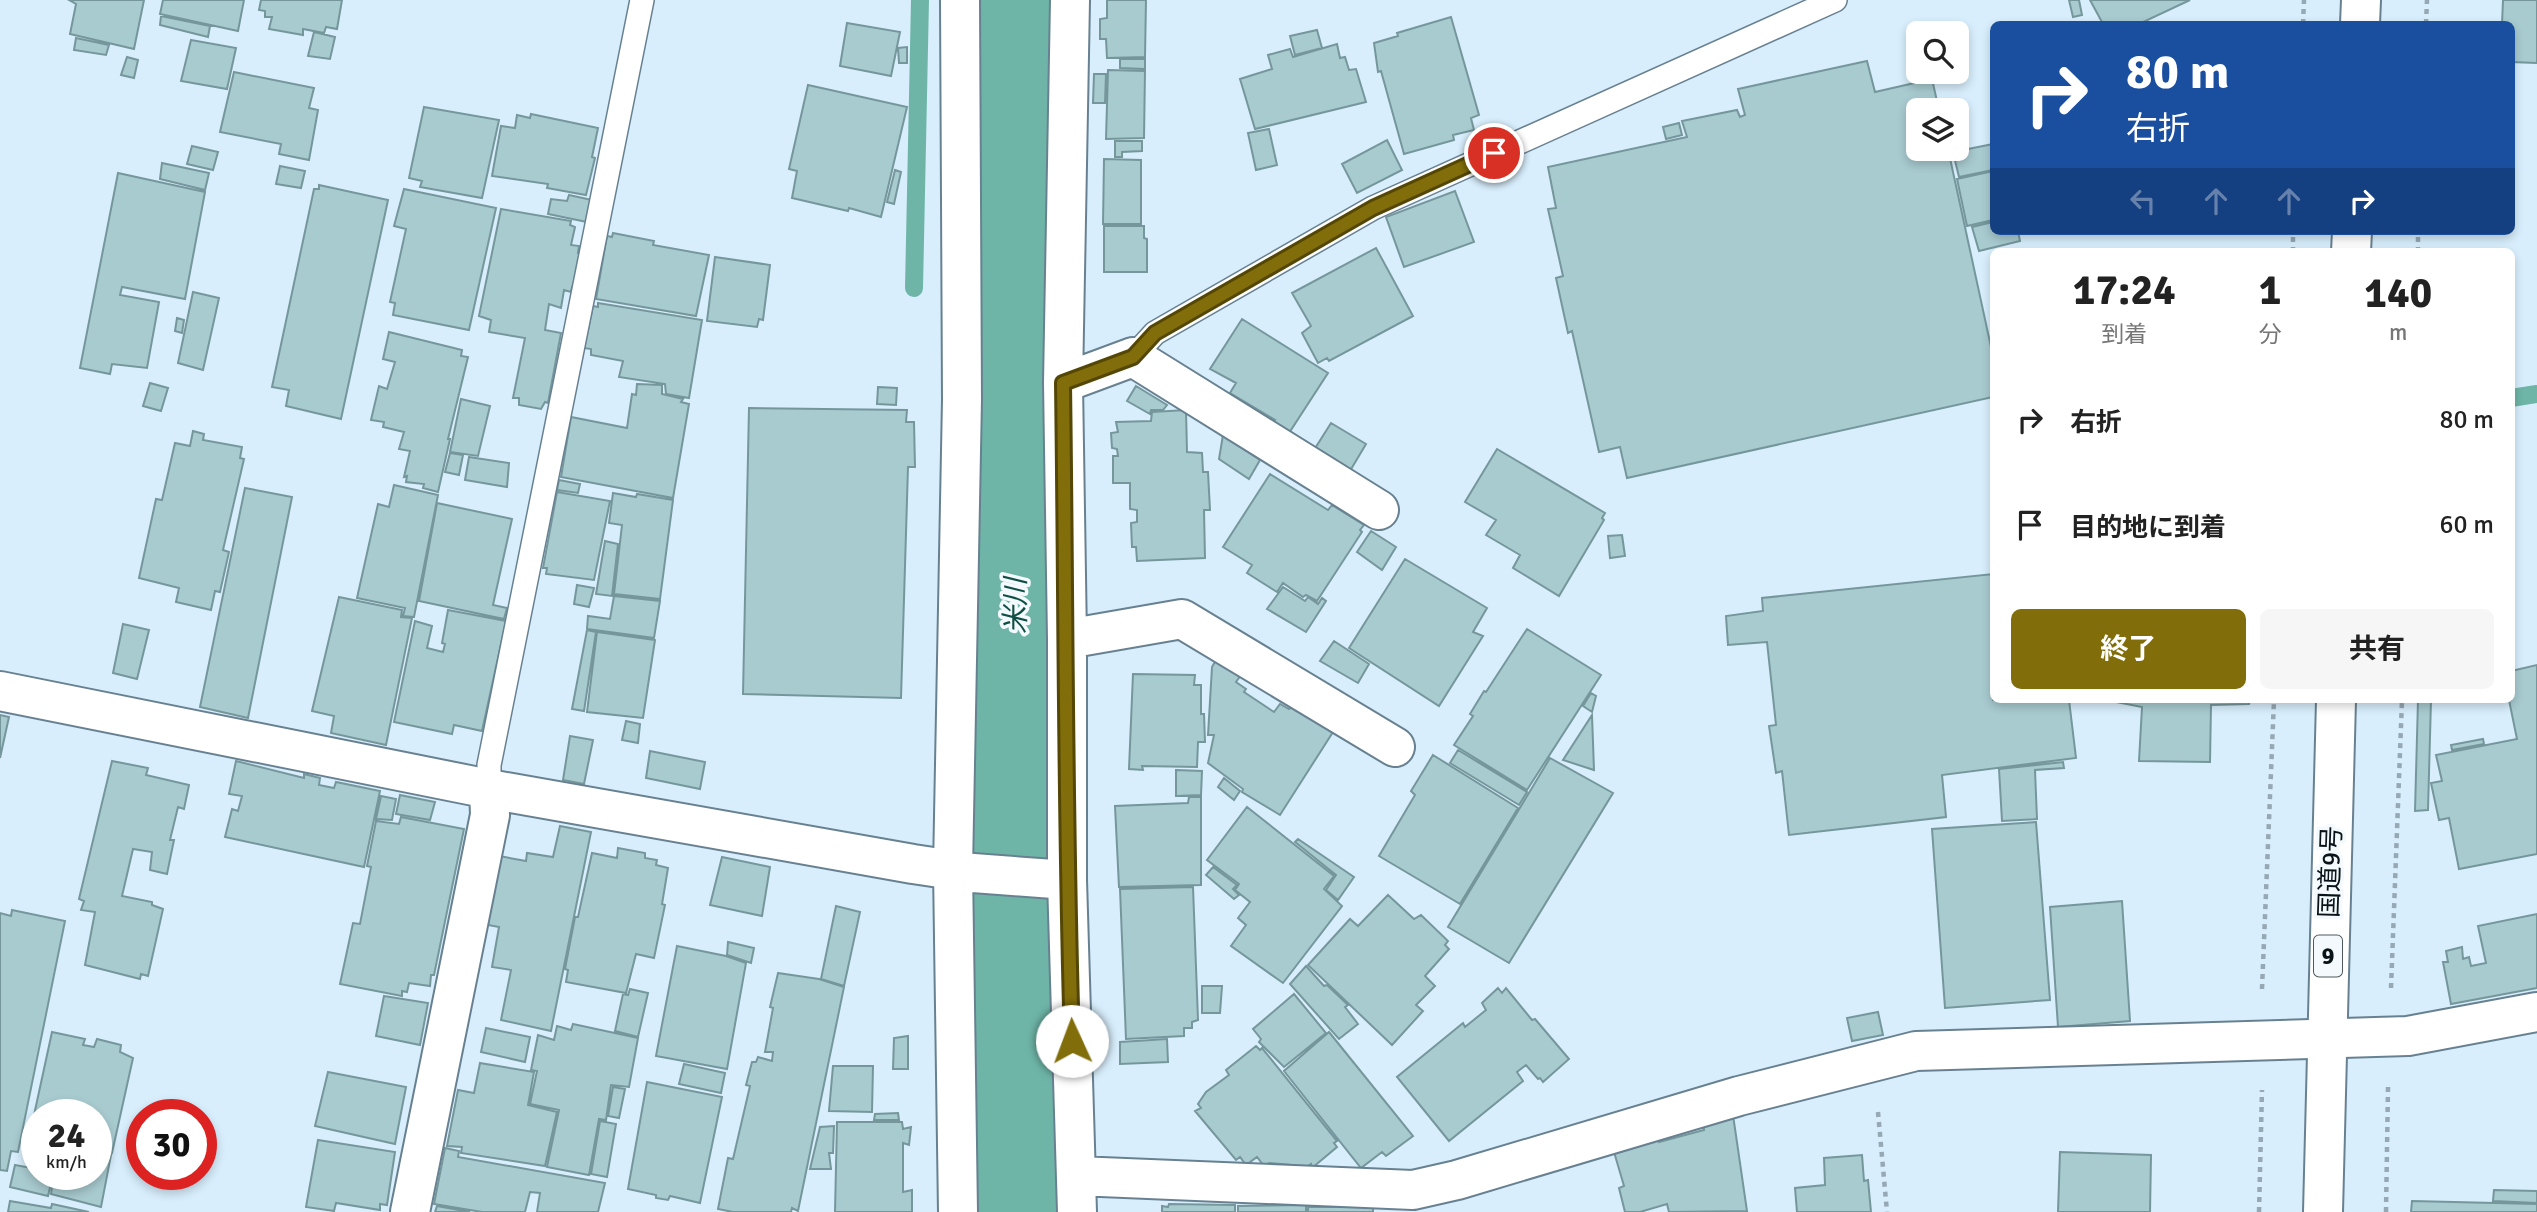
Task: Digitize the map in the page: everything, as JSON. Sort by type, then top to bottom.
[{"type":"main road","points":[[958,1212],[963,871],[960,0]]},
{"type":"main road","points":[[1070,0],[1063,383],[1067,639],[1055,880],[1077,1194],[1413,1190],[1457,1180],[1739,1096],[1916,1051],[2408,1036],[2537,1012]]},
{"type":"main road","points":[[2360,21],[2361,0]]},
{"type":"main road","points":[[1063,383],[1133,357],[1379,510]]},
{"type":"main road","points":[[1067,639],[1182,619],[1395,747]]},
{"type":"main road","points":[[0,691],[489,789],[913,864],[1055,880]]},
{"type":"main road","name":"国道9号","points":[[2323,1212],[2336,703]]},
{"type":"main road","points":[[410,1212],[491,815],[489,789]]},
{"type":"lane","points":[[489,789],[489,765],[642,0]]},
{"type":"lane","points":[[1133,357],[1155,333],[1373,208],[1835,0]]},
{"type":"path","points":[[2303,21],[2304,0]]},
{"type":"path","points":[[2426,21],[2427,0]]},
{"type":"path","points":[[2262,994],[2274,703]]},
{"type":"path","points":[[2391,996],[2402,703]]},
{"type":"path","points":[[1874,1062],[1887,1212]]},
{"type":"path","points":[[2386,1212],[2388,1074]]},
{"type":"path","points":[[2259,1212],[2262,1084]]},
{"type":"path","points":[[2261,1109],[2269,1109]]},
{"type":"path","points":[[2374,1112],[2388,1113]]},
{"type":"building","points":[[69,0],[144,0],[134,49],[70,34],[76,4]]},
{"type":"building","points":[[163,0],[244,0],[238,31],[160,14]]},
{"type":"building","points":[[261,0],[342,0],[337,29],[326,27],[324,33],[303,29],[303,35],[269,29],[272,17],[265,17],[265,11],[259,10]]},
{"type":"building","points":[[1107,0],[1146,0],[1145,57],[1107,58],[1106,39],[1100,39],[1100,19],[1107,18]]},
{"type":"building","points":[[2069,0],[2079,0],[2082,15],[2073,17]]},
{"type":"building","points":[[2090,0],[2190,0],[2145,21],[2101,21]]},
{"type":"building","points":[[2503,0],[2537,0],[2537,63],[2515,62],[2515,21],[2502,21]]},
{"type":"building","points":[[161,16],[210,26],[208,37],[160,25]]},
{"type":"building","points":[[1451,17],[1479,115],[1471,118],[1474,130],[1453,135],[1454,140],[1404,154],[1381,71],[1378,72],[1374,43],[1398,36],[1397,33]]},
{"type":"building","points":[[847,23],[900,32],[891,76],[840,66]]},
{"type":"building","points":[[1317,30],[1322,48],[1295,55],[1290,36]]},
{"type":"building","points":[[314,32],[335,37],[330,59],[308,56]]},
{"type":"building","points":[[76,38],[109,45],[106,55],[74,50]]},
{"type":"building","points":[[191,40],[236,48],[227,89],[181,81]]},
{"type":"building","points":[[1337,44],[1340,58],[1345,57],[1349,70],[1356,69],[1366,102],[1255,129],[1240,79],[1272,69],[1268,55],[1290,49],[1293,57]]},
{"type":"building","points":[[907,47],[907,63],[899,63],[898,48]]},
{"type":"building","points":[[127,57],[138,60],[134,78],[121,75]]},
{"type":"building","points":[[1120,59],[1145,59],[1145,69],[1120,68]]},
{"type":"building","points":[[1867,61],[1875,92],[1910,84],[1933,84],[1936,98],[1906,98],[1906,161],[1951,161],[1990,342],[1990,398],[1627,478],[1620,447],[1599,452],[1572,331],[1568,333],[1556,278],[1563,276],[1548,209],[1556,208],[1548,167],[1687,137],[1682,121],[1737,110],[1740,117],[1745,115],[1738,89]]},
{"type":"building","points":[[1108,70],[1145,71],[1144,138],[1106,139]]},
{"type":"building","points":[[234,72],[314,88],[309,108],[318,110],[309,160],[279,154],[281,144],[220,132]]},
{"type":"building","points":[[1094,74],[1106,74],[1105,103],[1093,103]]},
{"type":"building","points":[[808,85],[907,107],[881,217],[849,208],[848,211],[792,198],[797,171],[789,169]]},
{"type":"building","points":[[424,107],[499,120],[482,198],[420,187],[422,181],[409,178]]},
{"type":"building","points":[[531,114],[598,128],[592,157],[595,158],[586,195],[547,188],[548,184],[492,176],[501,126],[515,128],[517,115],[530,118]]},
{"type":"building","points":[[1679,123],[1682,135],[1666,139],[1663,127]]},
{"type":"building","points":[[1269,129],[1277,165],[1256,170],[1248,133]]},
{"type":"building","points":[[1387,140],[1402,170],[1357,193],[1342,164]]},
{"type":"building","points":[[1115,141],[1142,141],[1142,151],[1122,152],[1122,157],[1115,157]]},
{"type":"building","points":[[1990,145],[1990,171],[1959,177],[1955,161],[1969,161],[1969,149]]},
{"type":"building","points":[[192,146],[218,152],[213,170],[187,164]]},
{"type":"building","points":[[1104,159],[1141,160],[1141,224],[1103,224]]},
{"type":"building","points":[[162,163],[209,173],[205,190],[160,179]]},
{"type":"building","points":[[280,166],[305,171],[301,188],[276,184]]},
{"type":"building","points":[[895,170],[901,172],[894,204],[887,202]]},
{"type":"building","points":[[1990,172],[1990,221],[1967,226],[1957,179]]},
{"type":"building","points":[[118,173],[205,192],[185,299],[122,287],[120,295],[159,302],[147,368],[112,364],[110,374],[80,368]]},
{"type":"building","points":[[319,185],[388,200],[341,419],[286,406],[289,390],[272,387],[314,189],[319,189]]},
{"type":"building","points":[[404,189],[496,208],[469,330],[393,315],[395,303],[390,302],[406,229],[394,226]]},
{"type":"building","points":[[1455,191],[1474,242],[1404,267],[1386,217]]},
{"type":"building","points":[[569,195],[592,200],[587,222],[548,214],[551,199],[567,201]]},
{"type":"building","points":[[501,209],[571,221],[570,225],[575,227],[571,245],[579,246],[574,287],[571,292],[564,290],[561,308],[549,304],[545,330],[561,333],[548,403],[545,402],[541,409],[519,405],[519,398],[513,398],[525,338],[489,332],[491,320],[479,316]]},
{"type":"building","points":[[1990,223],[1990,235],[2019,235],[2020,241],[1979,251],[1972,227]]},
{"type":"building","points":[[1104,226],[1144,226],[1144,238],[1147,239],[1147,272],[1104,272]]},
{"type":"building","points":[[613,233],[654,241],[653,245],[709,255],[696,316],[596,299],[607,236],[612,237]]},
{"type":"building","points":[[1376,248],[1413,316],[1329,361],[1327,358],[1318,363],[1302,333],[1311,326],[1292,293]]},
{"type":"building","points":[[715,257],[770,265],[763,320],[759,319],[757,327],[707,321]]},
{"type":"building","points":[[193,292],[219,298],[203,370],[178,363]]},
{"type":"building","points":[[598,303],[702,320],[689,398],[666,394],[665,384],[619,377],[623,361],[591,355],[591,349],[584,348],[593,306],[598,307]]},
{"type":"building","points":[[177,318],[184,320],[182,333],[175,331]]},
{"type":"building","points":[[1242,319],[1328,373],[1289,433],[1273,422],[1275,420],[1230,393],[1236,383],[1210,369]]},
{"type":"building","points":[[389,332],[462,350],[461,356],[468,357],[438,492],[423,488],[424,484],[406,482],[407,476],[404,477],[410,451],[399,449],[404,432],[383,427],[384,422],[371,420],[379,386],[387,389],[395,362],[383,359]]},
{"type":"building","points":[[150,383],[168,388],[161,411],[143,406]]},
{"type":"building","points":[[637,384],[662,385],[662,394],[683,399],[681,402],[689,404],[673,498],[561,477],[571,417],[627,428],[632,394],[636,395]]},
{"type":"building","points":[[1136,386],[1167,405],[1163,410],[1151,410],[1150,414],[1127,401]]},
{"type":"building","points":[[878,387],[897,388],[896,405],[877,404]]},
{"type":"building","points":[[461,399],[490,406],[478,456],[450,452]]},
{"type":"building","points":[[749,408],[907,410],[906,422],[914,422],[915,467],[908,467],[901,698],[743,694]]},
{"type":"building","points":[[1186,410],[1187,452],[1202,453],[1203,472],[1208,472],[1210,510],[1204,510],[1205,558],[1137,561],[1136,547],[1132,547],[1131,523],[1137,522],[1137,510],[1130,509],[1130,483],[1113,483],[1113,456],[1118,456],[1117,449],[1112,448],[1111,433],[1118,432],[1116,422],[1151,421],[1152,412]]},
{"type":"building","points":[[1331,423],[1366,444],[1350,471],[1314,450]]},
{"type":"building","points":[[193,431],[204,434],[203,440],[242,447],[240,458],[244,459],[223,550],[229,552],[220,592],[215,591],[211,610],[176,602],[179,588],[139,578],[156,499],[162,500],[175,443],[190,446]]},
{"type":"building","points":[[1223,435],[1260,460],[1249,479],[1219,459]]},
{"type":"building","points":[[1497,449],[1605,513],[1602,518],[1604,520],[1559,596],[1513,568],[1520,555],[1486,535],[1496,520],[1465,502]]},
{"type":"building","points":[[450,453],[463,455],[459,475],[445,472]]},
{"type":"building","points":[[469,457],[509,463],[507,487],[465,480]]},
{"type":"building","points":[[1270,474],[1328,510],[1332,505],[1364,525],[1317,601],[1306,595],[1303,597],[1283,583],[1277,592],[1247,573],[1252,565],[1223,547]]},
{"type":"building","points":[[559,480],[580,484],[578,493],[557,490]]},
{"type":"building","points":[[394,485],[438,495],[414,617],[403,616],[405,608],[357,598],[378,504],[389,507]]},
{"type":"building","points":[[245,488],[292,497],[248,718],[200,707]]},
{"type":"building","points":[[557,492],[610,501],[594,580],[546,574],[547,568],[543,568]]},
{"type":"building","points":[[613,493],[673,500],[660,599],[614,594],[622,525],[609,523]]},
{"type":"building","points":[[437,503],[512,519],[493,605],[507,608],[504,619],[419,601]]},
{"type":"building","points":[[1371,531],[1396,547],[1382,570],[1357,552]]},
{"type":"building","points":[[1622,535],[1625,556],[1610,558],[1608,536]]},
{"type":"building","points":[[605,541],[618,544],[612,596],[596,594]]},
{"type":"building","points":[[1405,559],[1487,608],[1473,632],[1483,636],[1439,706],[1349,648]]},
{"type":"building","points":[[1990,574],[1990,703],[2069,703],[2076,758],[1942,775],[1946,817],[1789,835],[1782,771],[1776,773],[1769,726],[1776,725],[1767,642],[1728,645],[1726,616],[1763,611],[1762,598]]},
{"type":"building","points":[[577,585],[594,588],[589,607],[574,604]]},
{"type":"building","points":[[1283,587],[1305,601],[1308,597],[1318,604],[1322,598],[1326,601],[1306,632],[1267,609]]},
{"type":"building","points":[[614,596],[660,601],[654,638],[587,629],[588,616],[610,619]]},
{"type":"building","points":[[339,597],[402,610],[401,617],[412,618],[386,745],[331,733],[334,716],[312,711]]},
{"type":"building","points":[[448,610],[506,621],[482,731],[454,725],[452,734],[394,722],[415,621],[432,626],[427,648],[443,652]]},
{"type":"building","points":[[123,624],[149,630],[137,679],[113,673]]},
{"type":"building","points":[[1527,629],[1601,675],[1527,790],[1454,745],[1473,716],[1470,714],[1484,691],[1486,692]]},
{"type":"building","points":[[587,630],[596,632],[584,711],[572,709]]},
{"type":"building","points":[[597,632],[655,640],[643,718],[587,712]]},
{"type":"building","points":[[1334,641],[1369,664],[1358,683],[1320,661]]},
{"type":"building","points":[[1216,660],[1241,675],[1236,682],[1246,689],[1244,692],[1274,712],[1280,704],[1289,709],[1293,706],[1333,732],[1280,815],[1242,792],[1243,789],[1208,763],[1214,735],[1208,735],[1212,667]]},
{"type":"building","points":[[2537,665],[2537,854],[2459,869],[2449,818],[2439,820],[2431,783],[2442,781],[2436,755],[2517,739],[2510,703],[2515,703],[2515,670]]},
{"type":"building","points":[[1133,674],[1195,675],[1194,685],[1201,685],[1205,742],[1198,742],[1197,767],[1142,766],[1143,770],[1129,769]]},
{"type":"building","points":[[1591,693],[1596,696],[1592,712],[1583,706]]},
{"type":"building","points":[[2121,703],[2249,703],[2211,705],[2210,762],[2139,761],[2142,707]]},
{"type":"building","points":[[2418,703],[2431,703],[2428,810],[2415,811]]},
{"type":"building","points":[[0,715],[9,717],[0,758]]},
{"type":"building","points":[[1592,715],[1594,770],[1563,760]]},
{"type":"building","points":[[626,721],[640,724],[638,743],[622,740]]},
{"type":"building","points":[[570,736],[593,740],[584,784],[563,780]]},
{"type":"building","points":[[2483,739],[2484,744],[2452,750],[2451,745]]},
{"type":"building","points":[[1458,750],[1527,792],[1519,805],[1450,763]]},
{"type":"building","points":[[650,751],[705,762],[700,789],[646,778]]},
{"type":"building","points":[[1433,755],[1518,808],[1460,904],[1379,856],[1415,795],[1411,791]]},
{"type":"building","points":[[1550,758],[1613,793],[1509,963],[1448,927]]},
{"type":"building","points":[[112,761],[148,768],[146,775],[189,785],[184,809],[178,807],[170,840],[174,840],[167,874],[150,870],[152,852],[133,849],[122,896],[152,902],[152,905],[163,909],[148,976],[141,974],[140,979],[85,965],[95,912],[81,910],[84,901],[79,899]]},
{"type":"building","points":[[236,761],[304,778],[304,774],[320,778],[319,785],[334,788],[336,782],[380,791],[364,867],[225,837],[232,809],[238,811],[242,796],[229,794]]},
{"type":"building","points":[[2063,762],[2064,768],[2035,770],[2037,819],[2002,821],[1999,769]]},
{"type":"building","points":[[1176,770],[1202,771],[1201,795],[1176,796]]},
{"type":"building","points":[[1224,778],[1240,791],[1234,800],[1218,787]]},
{"type":"building","points":[[400,795],[435,802],[430,820],[396,814]]},
{"type":"building","points":[[381,796],[396,799],[392,820],[376,819]]},
{"type":"building","points":[[1189,797],[1201,797],[1201,885],[1119,887],[1115,806],[1188,803]]},
{"type":"building","points":[[1247,807],[1334,876],[1324,889],[1342,906],[1283,983],[1231,946],[1246,925],[1238,918],[1250,902],[1235,890],[1239,884],[1207,860]]},
{"type":"building","points":[[401,817],[464,829],[430,986],[409,983],[407,992],[402,991],[402,996],[340,984],[353,923],[360,924],[371,867],[367,866],[376,821],[399,824]]},
{"type":"building","points":[[2036,822],[2050,1000],[1945,1008],[1932,829]]},
{"type":"building","points":[[560,826],[591,832],[551,1031],[501,1020],[511,970],[492,967],[499,927],[488,925],[499,856],[526,861],[527,853],[553,857]]},
{"type":"building","points":[[1298,839],[1354,877],[1338,900],[1326,890],[1336,875],[1295,842]]},
{"type":"building","points":[[618,848],[645,853],[645,858],[657,860],[656,865],[668,868],[662,904],[665,905],[654,958],[636,954],[626,993],[566,982],[568,970],[565,969],[592,853],[617,858]]},
{"type":"building","points":[[722,857],[770,867],[762,916],[710,905]]},
{"type":"building","points":[[1213,867],[1237,885],[1233,889],[1239,895],[1234,899],[1206,875]]},
{"type":"building","points":[[1193,887],[1198,1020],[1192,1022],[1192,1028],[1184,1028],[1184,1036],[1126,1039],[1120,889]]},
{"type":"building","points":[[1388,895],[1414,919],[1421,915],[1448,941],[1445,945],[1449,949],[1425,976],[1435,986],[1416,1005],[1423,1011],[1392,1045],[1308,965],[1350,919],[1358,926]]},
{"type":"building","points":[[2122,901],[2130,1021],[2058,1027],[2050,907]]},
{"type":"building","points":[[836,906],[860,912],[844,986],[821,979]]},
{"type":"building","points":[[12,910],[65,921],[29,1099],[21,1099],[21,1137],[18,1152],[11,1151],[7,1171],[0,1170],[0,913],[11,916]]},
{"type":"building","points":[[2537,914],[2537,988],[2451,1004],[2443,962],[2448,962],[2446,951],[2462,947],[2463,959],[2469,957],[2471,966],[2486,963],[2478,926]]},
{"type":"building","points":[[728,942],[754,948],[751,963],[727,955]]},
{"type":"building","points":[[677,946],[746,963],[727,1069],[656,1056]]},
{"type":"building","points":[[1306,966],[1324,986],[1327,985],[1348,1005],[1345,1007],[1358,1024],[1339,1039],[1290,984]]},
{"type":"building","points":[[778,973],[819,979],[844,987],[798,1211],[792,1208],[791,1212],[733,1212],[718,1209],[728,1158],[733,1159],[750,1086],[746,1085],[752,1062],[756,1062],[758,1057],[772,1061],[773,1052],[765,1052],[773,1008],[770,1007]]},
{"type":"building","points":[[1202,986],[1222,986],[1220,1013],[1202,1013]]},
{"type":"building","points":[[1498,988],[1502,993],[1506,988],[1569,1059],[1543,1082],[1526,1065],[1517,1072],[1523,1081],[1449,1141],[1397,1077],[1463,1023],[1465,1027],[1486,1010],[1482,1003]]},
{"type":"building","points":[[630,989],[648,993],[638,1037],[615,1031],[623,994],[628,995]]},
{"type":"building","points":[[1294,994],[1326,1033],[1284,1067],[1259,1042],[1261,1039],[1253,1029]]},
{"type":"building","points":[[384,996],[428,1003],[420,1045],[376,1036]]},
{"type":"building","points":[[1878,1012],[1883,1035],[1852,1041],[1847,1018]]},
{"type":"building","points":[[573,1024],[638,1038],[629,1087],[611,1085],[606,1120],[599,1119],[589,1175],[547,1167],[559,1110],[530,1104],[537,1071],[531,1070],[538,1035],[554,1040],[557,1026],[571,1030]]},
{"type":"building","points":[[486,1028],[530,1037],[525,1062],[481,1052]]},
{"type":"building","points":[[52,1032],[85,1039],[83,1045],[94,1047],[97,1039],[121,1045],[120,1052],[133,1058],[112,1153],[112,1099],[37,1099]]},
{"type":"building","points":[[1329,1032],[1413,1136],[1386,1156],[1382,1152],[1361,1168],[1284,1071]]},
{"type":"building","points":[[908,1036],[908,1069],[893,1069],[894,1038]]},
{"type":"building","points":[[1167,1039],[1168,1062],[1120,1064],[1120,1042]]},
{"type":"building","points":[[1256,1046],[1260,1050],[1262,1048],[1337,1141],[1334,1143],[1337,1147],[1312,1168],[1311,1164],[1304,1169],[1302,1166],[1269,1163],[1264,1166],[1257,1157],[1246,1165],[1240,1157],[1236,1160],[1195,1111],[1201,1108],[1198,1104],[1206,1092],[1229,1075],[1226,1070]]},
{"type":"building","points":[[480,1063],[534,1072],[528,1105],[557,1112],[545,1166],[461,1153],[462,1147],[447,1146],[458,1090],[474,1093]]},
{"type":"building","points":[[684,1064],[725,1073],[721,1093],[679,1084]]},
{"type":"building","points":[[833,1066],[873,1066],[872,1112],[829,1111]]},
{"type":"building","points":[[328,1072],[406,1087],[395,1144],[315,1126]]},
{"type":"building","points":[[647,1082],[722,1097],[700,1203],[670,1196],[668,1200],[656,1198],[656,1195],[628,1189]]},
{"type":"building","points":[[613,1087],[625,1089],[619,1118],[608,1116]]},
{"type":"building","points":[[898,1113],[899,1120],[874,1120],[875,1114]]},
{"type":"building","points":[[1733,1115],[1747,1211],[1669,1212],[1667,1204],[1640,1212],[1625,1212],[1619,1188],[1624,1186],[1614,1152],[1658,1139],[1659,1142],[1704,1130],[1703,1123]]},
{"type":"building","points":[[600,1121],[616,1124],[607,1177],[591,1174]]},
{"type":"building","points":[[837,1122],[902,1122],[903,1129],[911,1127],[909,1145],[903,1143],[903,1192],[912,1190],[912,1212],[835,1212]]},
{"type":"building","points":[[834,1126],[833,1153],[829,1153],[831,1169],[810,1169],[820,1127]]},
{"type":"building","points":[[318,1140],[395,1152],[387,1205],[380,1204],[380,1210],[336,1203],[334,1211],[306,1207]]},
{"type":"building","points":[[445,1148],[459,1151],[458,1157],[605,1183],[598,1212],[537,1212],[540,1193],[530,1192],[525,1212],[482,1212],[434,1204]]},
{"type":"building","points":[[2060,1152],[2151,1155],[2150,1212],[2058,1212]]},
{"type":"building","points":[[1862,1155],[1871,1212],[1797,1212],[1795,1188],[1825,1185],[1824,1158]]},
{"type":"building","points":[[15,1165],[21,1166],[21,1190],[10,1187]]},
{"type":"building","points":[[23,1190],[49,1190],[48,1196]]},
{"type":"building","points":[[52,1190],[104,1190],[101,1207],[51,1194]]},
{"type":"building","points":[[2494,1190],[2537,1191],[2537,1203],[2493,1201]]},
{"type":"building","points":[[10,1201],[51,1208],[52,1204],[89,1212],[8,1212]]},
{"type":"building","points":[[2412,1201],[2537,1204],[2537,1212],[2411,1212]]},
{"type":"building","points":[[1169,1204],[1235,1205],[1235,1212],[1162,1212],[1162,1206],[1168,1207]]},
{"type":"building","points":[[1306,1205],[1306,1212],[1238,1212],[1238,1206]]},
{"type":"building","points":[[437,1206],[470,1212],[435,1212]]},
{"type":"building","points":[[1308,1207],[1373,1207],[1373,1212],[1308,1212]]},
{"type":"waterway","points":[[914,288],[920,0]]},
{"type":"waterway","name":"米川","points":[[1005,1212],[1010,901],[1017,741],[1012,359],[1012,0]]},
{"type":"waterway","points":[[2515,397],[2537,394]]},
{"type":"route","points":[[1072,1041],[1067,880],[1063,383],[1133,357],[1155,333],[1373,208],[1494,153]]}]
